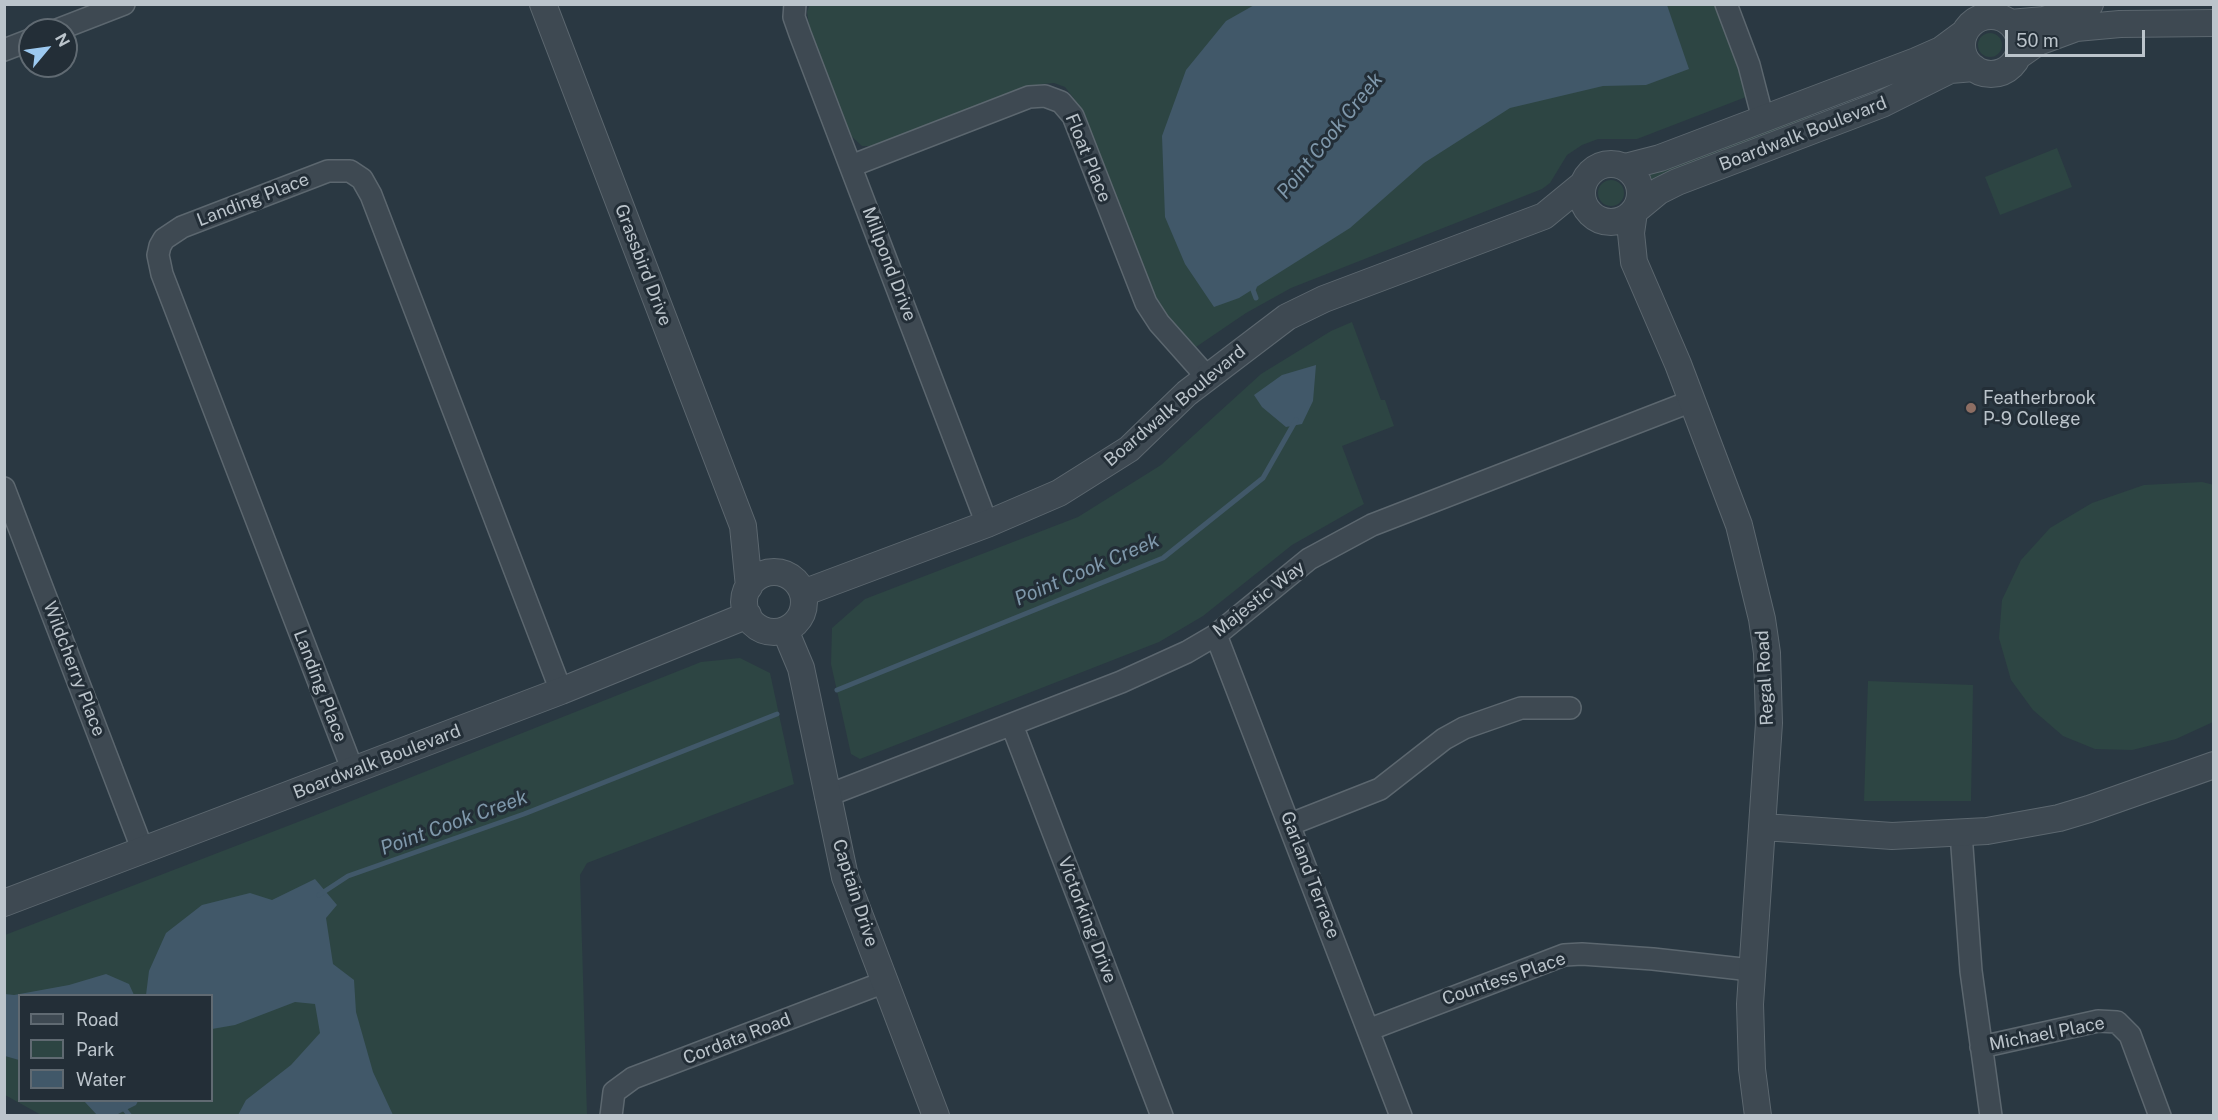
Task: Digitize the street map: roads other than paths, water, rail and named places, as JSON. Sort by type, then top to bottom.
[{"type":"street","points":[[78,22],[124,4]]},
{"type":"street","name":"Grassbird Drive","points":[[543,4],[742,526],[749,587]]},
{"type":"street","name":"Millpond Drive","points":[[795,4],[796,24],[987,524]]},
{"type":"street","points":[[1726,4],[1769,117]]},
{"type":"street","points":[[1966,4],[1963,53],[1974,68],[1990,74],[1999,73],[2013,64],[2018,56],[2054,35],[2076,28],[2120,24],[2214,23]]},
{"type":"street","points":[[1965,32],[1980,17],[1998,15],[2044,20],[2090,4]]},
{"type":"street","points":[[1998,15],[2019,38],[2018,56]]},
{"type":"street","name":"Boardwalk Boulevard","points":[[1625,166],[1660,158],[1916,61],[1941,50],[1965,32]]},
{"type":"street","name":"Boardwalk Boulevard","points":[[1635,211],[1659,191],[1677,183],[1882,104],[1950,70],[1974,68]]},
{"type":"street","name":"Float Place","points":[[851,166],[1029,97],[1045,96],[1061,102],[1073,116],[1146,303],[1159,323],[1207,377]]},
{"type":"street","points":[[1600,165],[1625,166],[1639,181],[1640,201],[1635,211],[1619,221],[1599,220],[1584,204],[1583,184],[1592,170],[1600,165]]},
{"type":"street","name":"Landing Place","points":[[353,771],[159,262],[158,255],[164,239],[182,227],[213,215],[328,171],[350,171],[362,179],[371,195],[561,691]]},
{"type":"street","name":"Boardwalk Boulevard","points":[[803,593],[987,524],[1059,493],[1129,449],[1207,377],[1287,317],[1324,298],[1544,216],[1583,184]]},
{"type":"street","name":"Regal Road","points":[[1635,211],[1631,233],[1634,262],[1692,401],[1739,525],[1762,619],[1769,702],[1764,827],[1752,970],[1750,1036],[1758,1116]]},
{"type":"street","name":"Boardwalk Boulevard","points":[[1544,216],[1599,220]]},
{"type":"street","name":"Regal Road","points":[[1599,220],[1634,262]]},
{"type":"street","name":"Majestic Way","points":[[826,796],[1154,668],[1216,635],[1309,559],[1354,533],[1692,401]]},
{"type":"street","name":"Wildcherry Place","points":[[4,488],[143,851]]},
{"type":"street","name":"Grassbird Drive","points":[[742,526],[777,573]]},
{"type":"street","points":[[777,573],[793,579],[803,593],[801,615],[785,630],[777,632],[760,628],[748,615],[745,596],[749,587],[761,576],[777,573]]},
{"type":"street","name":"Boardwalk Boulevard","points":[[4,903],[561,691],[748,615]]},
{"type":"street","name":"Captain Drive","points":[[785,630],[801,668],[826,796],[846,877],[936,1116]]},
{"type":"street","name":"Garland Terrace","points":[[1216,635],[1401,1116]]},
{"type":"street","points":[[1291,825],[1380,789],[1444,739],[1464,728],[1521,708],[1570,708]]},
{"type":"street","name":"Victorking Drive","points":[[1012,725],[1162,1116]]},
{"type":"street","points":[[1764,827],[1892,836],[1961,833],[2059,818],[2122,800],[2214,765]]},
{"type":"street","name":"Michael Place","points":[[1961,833],[1966,928],[1991,1116]]},
{"type":"street","name":"Countess Place","points":[[1368,1030],[1564,956],[1582,954],[1653,959],[1752,970]]},
{"type":"street","name":"Cordata Road","points":[[611,1116],[614,1092],[633,1078],[885,982]]},
{"type":"street","name":"Michael Place","points":[[1981,1047],[2098,1021],[2117,1022],[2130,1035],[2160,1116]]},
{"type":"water","points":[[1256,4],[1667,5],[1689,69],[1646,85],[1603,86],[1510,108],[1424,163],[1350,228],[1239,298],[1214,307],[1185,264],[1165,217],[1162,136],[1186,70],[1226,21]]},
{"type":"water","points":[[1316,365],[1313,401],[1302,424],[1286,427],[1262,407],[1254,395],[1282,375]]},
{"type":"water","points":[[315,879],[337,905],[326,918],[333,964],[354,980],[356,1012],[373,1072],[393,1115],[238,1115],[246,1100],[291,1065],[320,1033],[315,1004],[295,1002],[235,1025],[213,1029],[213,994],[146,994],[149,971],[166,933],[202,905],[250,893],[272,900]]},
{"type":"water","points":[[106,974],[129,984],[134,994],[20,994],[69,985]]},
{"type":"water","points":[[5,994],[18,994],[18,1060],[5,1056]]},
{"type":"water","points":[[85,1102],[138,1102],[136,1105],[114,1116],[97,1115]]},
{"type":"waterway","name":"Point Cook Creek","points":[[1255,285],[1253,290],[1256,298]]},
{"type":"waterway","name":"Point Cook Creek","points":[[837,690],[1163,558],[1263,478],[1296,420]]},
{"type":"waterway","name":"Point Cook Creek","points":[[319,895],[348,876],[524,814],[777,714]]},
{"type":"waterway","name":"Point Cook Creek","points":[[119,1102],[130,1116]]},
{"type":"place","name":"Featherbrook P-9 College","points":[[1971,408]]}]
